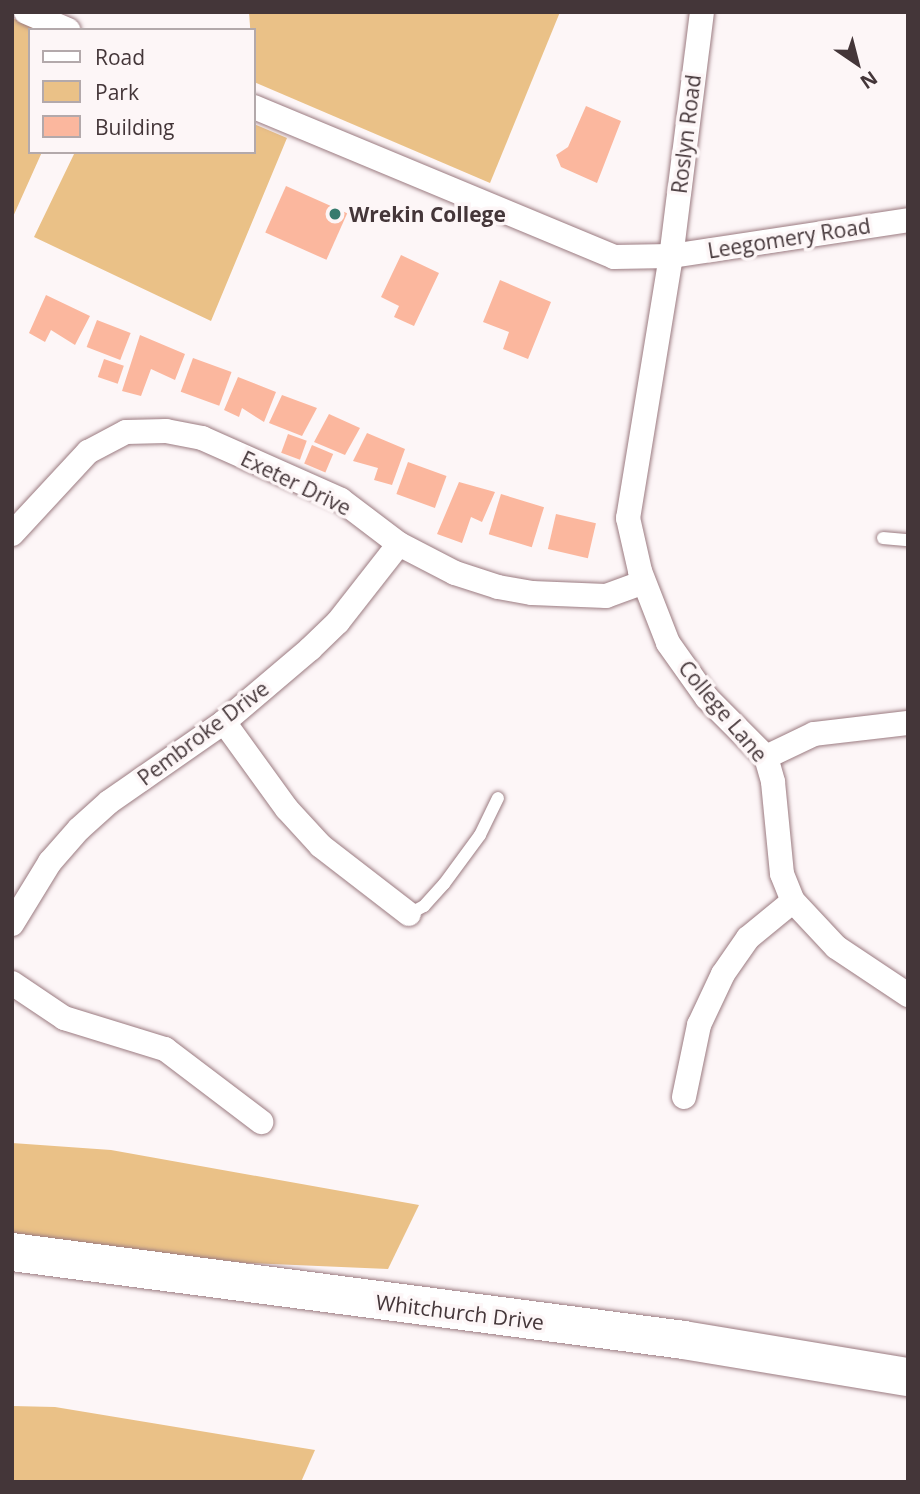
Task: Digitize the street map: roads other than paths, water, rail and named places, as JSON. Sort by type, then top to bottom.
[{"type":"main road","name":"Whitchurch Drive","points":[[12,1252],[684,1340],[908,1377]]},
{"type":"street","points":[[26,12],[63,28]]},
{"type":"street","name":"Roslyn Road","points":[[671,256],[702,12]]},
{"type":"street","name":"Leegomery Road","points":[[256,108],[614,257],[671,256],[908,220]]},
{"type":"street","name":"College Lane","points":[[671,256],[628,518],[644,582],[668,643],[687,673],[766,757],[773,782],[782,874],[793,901],[836,947],[908,995]]},
{"type":"street","name":"Exeter Drive","points":[[12,534],[88,452],[126,432],[166,431],[202,438],[341,500],[399,544],[455,573],[532,593],[606,596],[644,582]]},
{"type":"street","name":"Pembroke Drive","points":[[12,923],[50,862],[79,829],[109,803],[224,722],[338,622],[399,544]]},
{"type":"street","points":[[224,722],[287,809],[321,846],[409,914]]},
{"type":"street","points":[[766,757],[814,734],[908,723]]},
{"type":"street","points":[[684,1097],[699,1025],[723,974],[748,938],[793,901]]},
{"type":"street","points":[[12,983],[64,1018],[165,1049],[261,1122]]},
{"type":"lane","points":[[883,538],[908,540]]},
{"type":"lane","points":[[409,914],[424,906],[444,884],[480,835],[498,799]]},
{"type":"place","name":"Wrekin College","points":[[335,214]]}]
